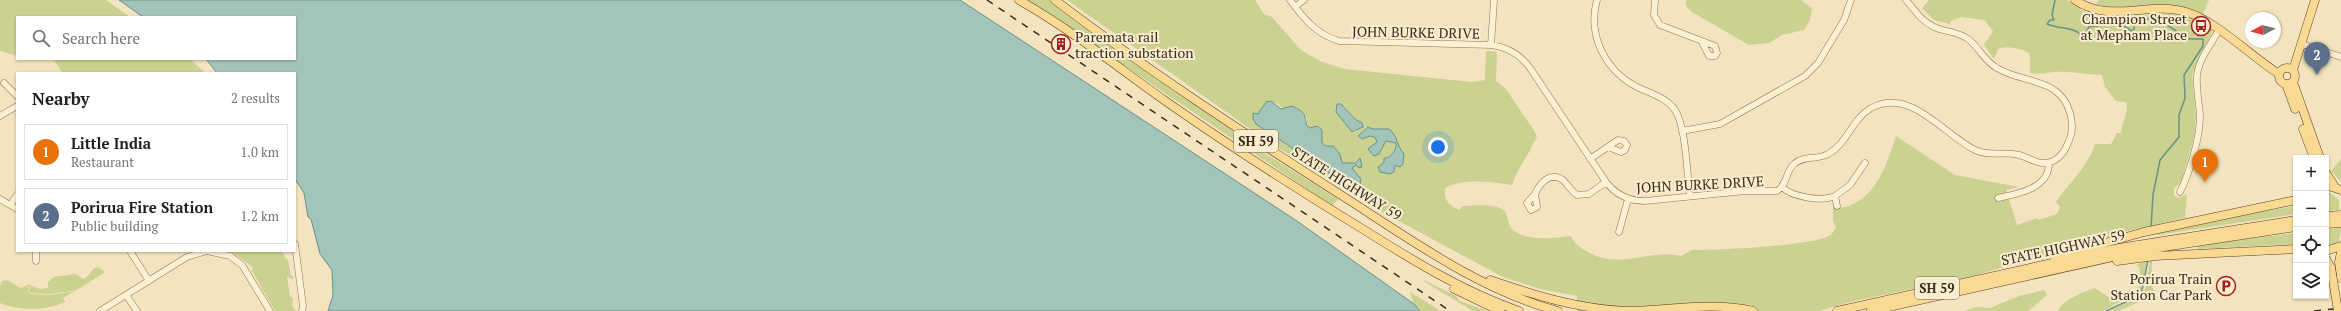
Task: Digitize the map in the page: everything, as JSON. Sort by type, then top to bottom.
[{"type":"main road","name":"SH 59","points":[[1020,0],[1046,16],[1237,150],[1437,274],[1487,299],[1519,311]]},
{"type":"main road","name":"STATE HIGHWAY 59","points":[[1055,0],[1091,27],[1252,138],[1464,272],[1511,295],[1558,311]]},
{"type":"main road","points":[[2075,0],[2094,10],[2105,12],[2163,9],[2184,11],[2195,15],[2279,74],[2281,81],[2290,83]]},
{"type":"main road","points":[[2290,83],[2296,76],[2294,70],[2315,0]]},
{"type":"main road","points":[[2279,74],[2286,68],[2294,70]]},
{"type":"main road","points":[[2290,83],[2313,155]]},
{"type":"main road","points":[[2290,83],[2319,155]]},
{"type":"main road","points":[[2329,177],[2339,189]]},
{"type":"main road","points":[[2329,186],[2339,189]]},
{"type":"main road","points":[[2038,269],[2044,261],[2070,252],[2158,228],[2293,201]]},
{"type":"main road","points":[[2329,216],[2341,215]]},
{"type":"main road","name":"STATE HIGHWAY 59","points":[[2156,248],[2293,221]]},
{"type":"main road","points":[[2329,224],[2341,223]]},
{"type":"main road","name":"STATE HIGHWAY 59","points":[[1837,311],[2038,269],[2156,248],[2293,227]]},
{"type":"main road","points":[[2329,250],[2341,246]]},
{"type":"main road","points":[[2038,269],[2156,248],[2293,249]]},
{"type":"main road","points":[[2338,311],[2335,267],[2341,252]]},
{"type":"main road","points":[[2329,262],[2335,267],[2341,278]]},
{"type":"main road","name":"STATE HIGHWAY 59","points":[[1871,311],[2038,269]]},
{"type":"main road","points":[[1464,272],[1545,299],[1584,307],[1656,311],[1726,307],[1752,311]]},
{"type":"main road","points":[[1437,274],[1447,286],[1500,311]]},
{"type":"street","name":"JOHN BURKE DRIVE","points":[[1290,0],[1316,30],[1342,42],[1491,45],[1510,50],[1527,64],[1606,182],[1618,194],[1628,199],[1646,201],[1750,191],[1771,193],[1782,187],[1795,163],[1828,154],[1860,117],[1872,108],[1887,104],[1900,104],[1922,113],[1979,151],[1994,154],[2017,154],[2036,162],[2049,163]]},
{"type":"street","points":[[1295,7],[1304,0]]},
{"type":"street","points":[[1491,45],[1494,0]]},
{"type":"street","points":[[1597,0],[1595,30],[1606,60],[1624,80],[1668,102],[1676,112],[1682,131],[1690,196]]},
{"type":"street","points":[[1655,0],[1654,15],[1660,26],[1702,42]]},
{"type":"street","points":[[1682,131],[1711,127],[1726,121],[1806,76],[1818,63],[1844,20],[1851,0]]},
{"type":"street","points":[[1906,0],[1918,16],[1929,24],[1958,33],[1972,42],[1989,63],[1999,70],[2042,83],[2060,94],[2071,114],[2071,135],[2064,152],[2049,163],[2048,170],[2030,190],[2019,195],[1998,198]]},
{"type":"street","points":[[2180,192],[2187,178],[2198,132],[2200,116],[2197,74],[2200,64],[2218,30]]},
{"type":"street","points":[[2302,44],[2341,57]]},
{"type":"street","points":[[4,83],[16,95]]},
{"type":"street","points":[[0,116],[16,107]]},
{"type":"street","points":[[1590,159],[1608,148]]},
{"type":"street","points":[[1782,187],[1792,194],[1823,198],[1835,196],[1850,185],[1865,163]]},
{"type":"street","points":[[1535,194],[1542,181],[1550,177],[1563,181],[1577,195],[1589,194],[1606,182]]},
{"type":"street","points":[[11,204],[16,196]]},
{"type":"street","points":[[1835,196],[1837,206]]},
{"type":"street","points":[[0,198],[16,208]]},
{"type":"street","points":[[1618,232],[1628,199]]},
{"type":"street","points":[[36,252],[36,261]]},
{"type":"street","points":[[131,252],[149,281]]},
{"type":"street","points":[[100,311],[198,252],[220,252],[230,256],[242,265],[270,311]]},
{"type":"street","points":[[296,252],[303,306],[302,311]]},
{"type":"street","points":[[126,295],[137,311]]},
{"type":"green space","points":[[0,0],[106,0],[129,16],[16,16],[16,56],[0,51]]},
{"type":"green space","points":[[1027,0],[1051,0],[1266,154],[1338,199],[1332,206]]},
{"type":"green space","points":[[1067,0],[1255,0],[1264,14],[1272,17],[1301,50],[1322,62],[1345,69],[1472,82],[1485,80],[1486,51],[1497,52],[1496,81],[1506,89],[1535,132],[1537,138],[1515,176],[1512,185],[1469,182],[1453,185],[1445,188],[1445,196],[1449,204],[1459,210],[1463,206],[1494,206],[1505,212],[1512,229],[1524,236],[1557,238],[1571,236],[1577,245],[1586,251],[1599,257],[1622,260],[1656,255],[1681,256],[1692,250],[1786,245],[1821,239],[1831,235],[1836,227],[1833,221],[1833,207],[1847,207],[1859,201],[1867,194],[1880,177],[1885,167],[1896,136],[1955,175],[2019,187],[2006,190],[2017,225],[2057,214],[2060,207],[2056,202],[2088,160],[2095,144],[2111,144],[2117,133],[2121,133],[2127,110],[2126,102],[2116,101],[2105,87],[2102,75],[2074,72],[2039,74],[2030,73],[2030,54],[2024,50],[2015,48],[1998,49],[1994,59],[1984,45],[1993,31],[1984,20],[1961,17],[1951,21],[1950,24],[1934,20],[1922,8],[1929,0],[2067,0],[2083,11],[2098,16],[2174,14],[2193,19],[2213,31],[2192,75],[2196,116],[2194,138],[2181,183],[2174,188],[2174,195],[2178,198],[2187,194],[2185,218],[2120,233],[1973,276],[1850,302],[1819,311],[1577,311],[1577,296],[1540,289],[1503,277],[1380,211],[1266,140]],"holes":[[[1266,102],[1278,104],[1283,109],[1290,106],[1307,118],[1308,128],[1319,127],[1322,130],[1322,143],[1326,146],[1333,146],[1339,152],[1342,163],[1355,163],[1356,159],[1358,167],[1356,165],[1352,168],[1358,177],[1341,181],[1267,132],[1253,114],[1258,114]],[[1344,107],[1355,119],[1362,123],[1363,127],[1353,133],[1335,109]],[[1367,127],[1373,129],[1389,129],[1394,135],[1404,154],[1399,167],[1395,165],[1394,171],[1390,174],[1382,172],[1378,167],[1393,154],[1396,143],[1386,141],[1382,149],[1374,156],[1371,147],[1377,142],[1375,137],[1370,136],[1360,139],[1359,136]]]},
{"type":"green space","points":[[1686,0],[1801,0],[1812,8],[1810,20],[1804,30],[1782,35],[1769,43],[1749,45],[1692,12],[1686,6]]},
{"type":"green space","points":[[2099,0],[2209,0],[2202,16],[2189,9],[2174,6],[2151,5],[2117,8],[2095,6]]},
{"type":"green space","points":[[54,60],[191,60],[204,72],[62,72]]},
{"type":"green space","points":[[2341,159],[2341,181],[2331,171]]},
{"type":"green space","points":[[2329,192],[2339,200],[2339,210],[2329,211]]},
{"type":"green space","points":[[2293,207],[2293,214],[2157,235],[2156,230]]},
{"type":"green space","points":[[2341,228],[2339,242],[2329,245],[2329,229]]},
{"type":"green space","points":[[2293,233],[2293,244],[2198,249],[2197,245]]},
{"type":"green space","points":[[231,252],[281,252],[284,254],[285,258],[288,260],[291,276],[293,276],[293,279],[287,277],[290,296],[293,298],[292,306],[296,311],[275,311],[252,271],[253,267]]},
{"type":"green space","points":[[2147,261],[2140,294],[2128,297],[2103,311],[2058,311],[2060,307],[2068,300],[2095,288],[2113,300],[2132,289],[2137,291],[2141,277],[2139,267],[2136,265]]},
{"type":"green space","points":[[2150,261],[2152,261],[2152,287],[2158,298],[2141,301],[2119,311],[2109,311],[2144,295]]},
{"type":"green space","points":[[98,267],[105,272],[77,290],[51,294],[29,293],[30,285],[40,289],[48,288],[48,282],[54,277],[76,274],[83,279],[89,275],[94,268]]},
{"type":"green space","points":[[7,280],[21,288],[30,284],[28,292],[30,294],[51,295],[75,291],[63,298],[65,302],[57,305],[24,309],[7,306],[0,303],[0,285],[2,281]]},
{"type":"green space","points":[[1424,280],[1456,296],[1460,301],[1487,311],[1473,311]]},
{"type":"green space","points":[[2044,290],[2047,295],[2028,311],[1963,311],[1977,307],[1990,308],[2019,296]]},
{"type":"green space","points":[[1410,292],[1441,311],[1420,311],[1414,304]]},
{"type":"water","points":[[119,0],[960,0],[1297,221],[1414,304],[1420,311],[328,311],[333,295],[332,270],[320,254],[311,219],[308,217],[304,193],[296,181],[296,72],[216,72],[207,60],[296,60],[296,16],[142,16]]},
{"type":"water","points":[[1271,101],[1281,109],[1292,106],[1300,110],[1305,116],[1307,126],[1310,128],[1317,126],[1322,130],[1322,143],[1326,146],[1333,146],[1340,154],[1342,163],[1355,163],[1360,158],[1362,167],[1359,168],[1356,165],[1352,168],[1361,179],[1360,187],[1349,186],[1256,124],[1253,119],[1253,113],[1258,114],[1266,102]]},
{"type":"water","points":[[1337,104],[1341,104],[1355,119],[1362,123],[1363,127],[1352,132],[1336,112]]},
{"type":"water","points":[[1368,127],[1373,129],[1389,129],[1394,135],[1404,154],[1403,164],[1400,167],[1395,165],[1394,172],[1390,174],[1380,172],[1378,167],[1384,162],[1384,158],[1393,154],[1396,143],[1386,141],[1379,154],[1374,156],[1368,149],[1377,142],[1375,137],[1370,136],[1362,139],[1358,136]]},
{"type":"waterway","points":[[2055,0],[2052,15],[2054,20],[2050,20],[2047,24],[2074,30],[2080,34],[2086,32],[2089,27],[2106,24],[2122,25],[2131,31],[2134,29],[2135,20],[2156,18],[2189,39],[2203,39],[2203,46],[2184,75],[2185,98],[2179,115],[2179,137],[2160,160],[2153,195],[2151,227]]},
{"type":"waterway","points":[[2106,311],[2141,295],[2148,260]]},
{"type":"railway","points":[[987,0],[1450,311]]},
{"type":"railway","points":[[2314,311],[2341,308]]},
{"type":"place","name":"Champion Street at Mepham Place","points":[[2201,26]]},
{"type":"place","name":"Paremata rail traction substation","points":[[1061,44]]},
{"type":"place","name":"Porirua Fire Station","points":[[2317,75]]},
{"type":"place","name":"Little India","points":[[2205,182]]},
{"type":"place","name":"Porirua Train Station Car Park","points":[[2226,286]]}]
